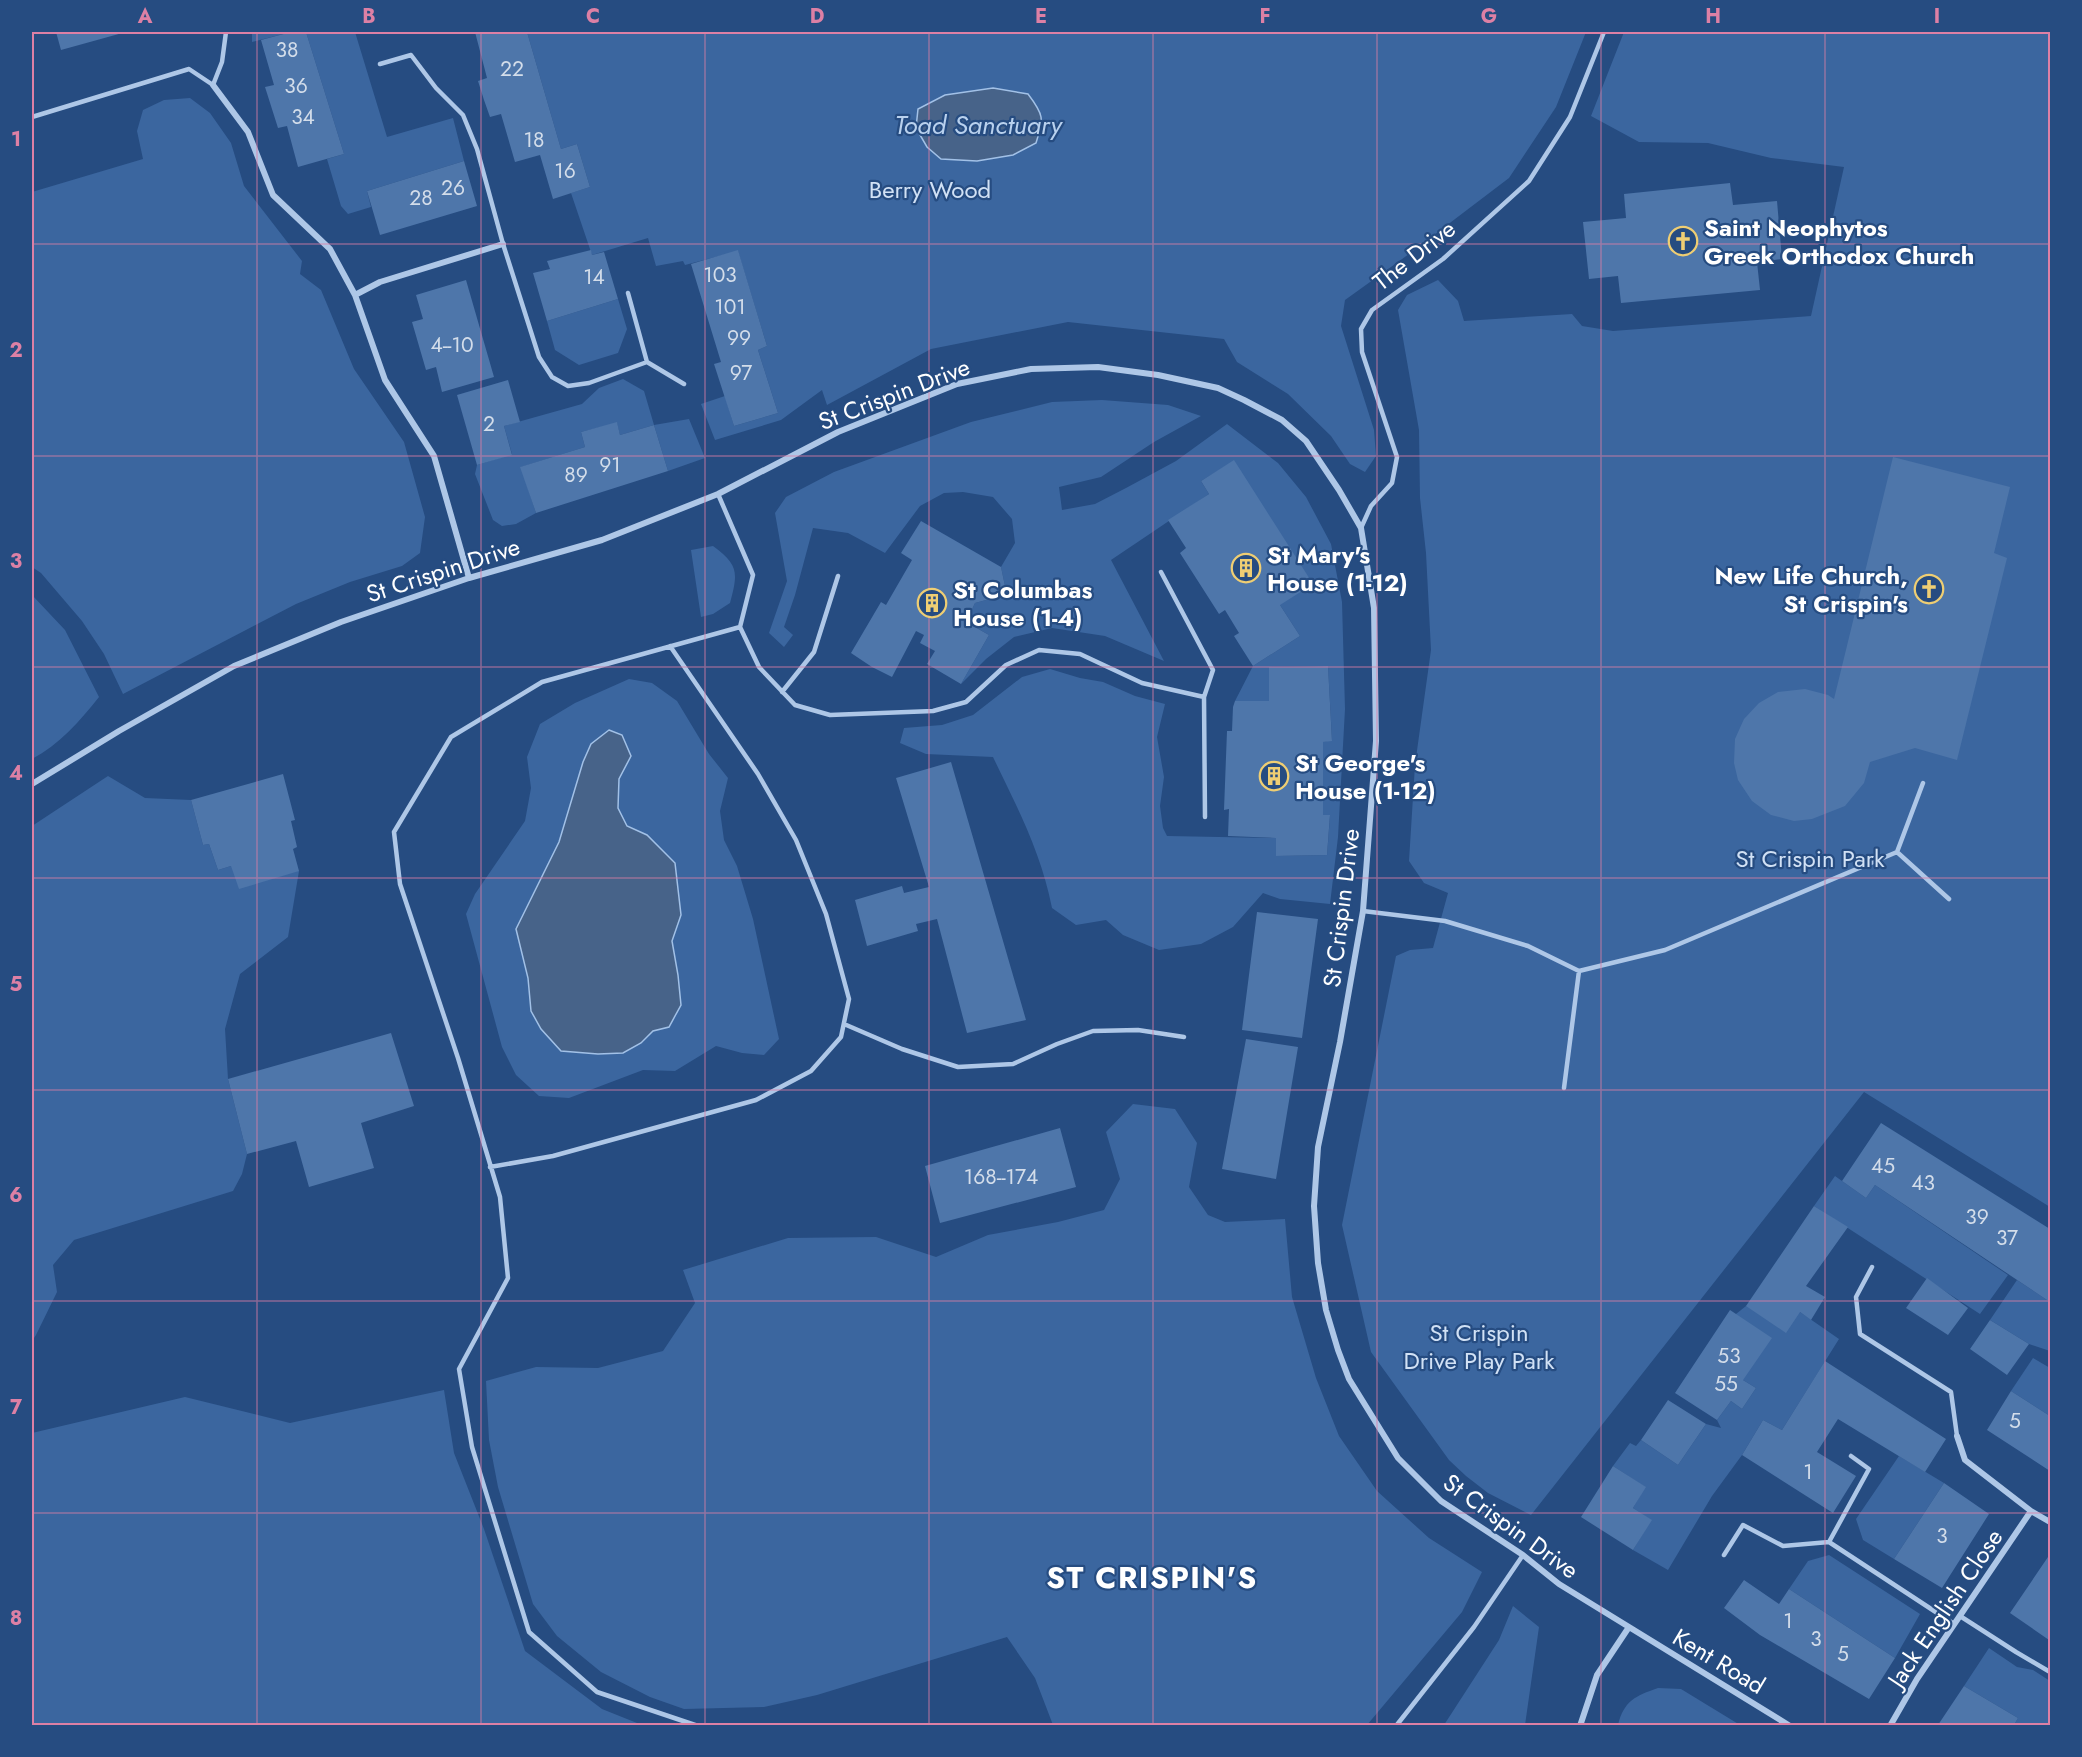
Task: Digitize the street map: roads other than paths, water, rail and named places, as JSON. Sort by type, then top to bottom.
[{"type":"street","points":[[213,85],[248,132],[273,195],[330,249],[355,295],[385,380],[434,456],[469,578]]},
{"type":"street","points":[[355,295],[380,282],[503,244]]},
{"type":"street","name":"St Crispin Drive","points":[[32,784],[119,731],[234,666],[341,622],[469,578],[602,540],[718,495],[838,432],[957,384],[1031,369],[1098,368],[1158,375],[1218,388],[1282,420],[1306,441],[1361,528],[1374,608],[1376,675],[1374,772],[1363,911],[1340,1042],[1318,1147],[1314,1206],[1318,1263],[1326,1310],[1349,1379],[1398,1458],[1441,1501],[1523,1555],[1559,1584],[1629,1627]]},
{"type":"street","points":[[1957,1436],[1965,1460],[2031,1511],[2050,1522]]},
{"type":"street","name":"Jack English Close","points":[[1890,1725],[1917,1679],[2031,1511]]},
{"type":"street","points":[[1580,1725],[1597,1675],[1629,1627]]},
{"type":"street","name":"Kent Road","points":[[1629,1627],[1790,1725]]},
{"type":"lane","points":[[32,117],[189,69],[213,85],[222,62],[226,32]]},
{"type":"lane","name":"The Drive","points":[[1361,528],[1371,506],[1392,483],[1397,457],[1362,352],[1361,329],[1372,310],[1443,259],[1529,181],[1570,117],[1604,32]]},
{"type":"lane","points":[[380,64],[411,55],[436,88],[463,115],[477,149],[503,244],[539,357],[552,377],[568,386],[589,382],[647,362]]},
{"type":"lane","points":[[628,293],[647,362],[684,384]]},
{"type":"lane","points":[[718,495],[753,575],[740,627],[759,667],[795,705],[830,715],[933,711],[966,702],[1006,665],[1040,650],[1080,654],[1142,683],[1204,697]]},
{"type":"lane","points":[[1161,572],[1213,670],[1204,697],[1205,817]]},
{"type":"lane","points":[[782,692],[814,652],[838,576]]},
{"type":"lane","points":[[698,1725],[597,1692],[528,1632],[472,1447],[459,1369],[508,1278],[500,1197],[458,1058],[400,884],[394,832],[451,737],[542,682],[740,627]]},
{"type":"lane","points":[[490,1167],[553,1156],[756,1100],[811,1071],[841,1037],[849,999],[826,914],[796,840],[758,774],[670,646]]},
{"type":"lane","points":[[1363,911],[1445,921],[1528,946],[1579,971],[1665,950],[1897,852],[1923,783]]},
{"type":"lane","points":[[1897,852],[1949,899]]},
{"type":"lane","points":[[1564,1088],[1579,971]]},
{"type":"lane","points":[[844,1024],[902,1049],[958,1068],[1013,1064],[1057,1044],[1092,1032],[1138,1029],[1184,1037]]},
{"type":"lane","points":[[1872,1267],[1856,1297],[1860,1334],[1951,1392],[1957,1436]]},
{"type":"lane","points":[[1829,1542],[1869,1469],[1851,1456]]},
{"type":"lane","points":[[1724,1555],[1743,1525],[1783,1546],[1829,1542],[1954,1624]]},
{"type":"lane","points":[[1396,1725],[1474,1627],[1523,1555]]},
{"type":"lane","points":[[1960,1616],[2050,1672]]},
{"type":"water","name":"Toad Sanctuary","points":[[993,88],[1028,94],[1041,117],[1036,143],[1013,155],[977,161],[941,159],[927,147],[916,128],[918,109],[945,95]]},
{"type":"water","points":[[609,730],[622,735],[631,756],[619,779],[618,808],[627,826],[647,835],[675,863],[681,915],[672,941],[681,1005],[669,1027],[653,1031],[641,1043],[623,1053],[598,1054],[561,1051],[541,1029],[531,1011],[528,978],[516,929],[559,842],[583,762],[591,744]]},
{"type":"place","name":"Saint Neophytos Greek Orthodox Church","points":[[1683,241]]},
{"type":"place","name":"St Mary's House (1-12)","points":[[1246,568]]},
{"type":"place","name":"New Life Church, St Crispin's","points":[[1929,589]]},
{"type":"place","name":"St Columbas House (1-4)","points":[[932,603]]},
{"type":"place","name":"St George's House (1-12)","points":[[1274,776]]},
{"type":"district","name":"ST CRISPIN'S","points":[[1152,1577]]},
{"type":"park label","name":"Berry Wood","points":[[930,189]]},
{"type":"park label","name":"St Crispin Park","points":[[1810,858]]},
{"type":"park label","name":"St Crispin Drive Play Park","points":[[1479,1346]]}]
